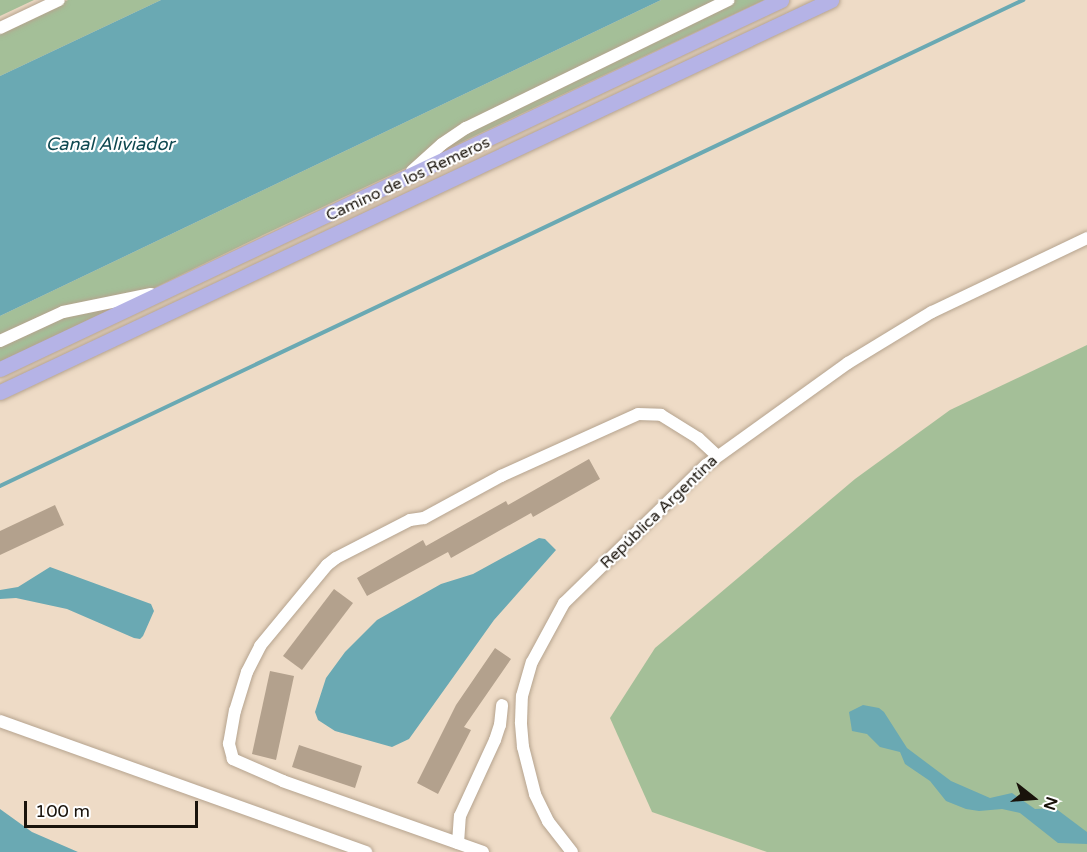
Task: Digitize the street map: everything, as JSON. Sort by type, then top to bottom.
[{"type":"main road","name":"Camino de los Remeros","points":[[0,369],[781,0]]},
{"type":"main road","name":"Camino de los Remeros","points":[[0,392],[831,0]]},
{"type":"street","points":[[0,28],[59,0]]},
{"type":"street","points":[[404,178],[442,144],[466,128],[728,0]]},
{"type":"street","name":"República Argentina","points":[[572,852],[548,820],[528,771],[520,722],[522,696],[532,662],[564,603],[685,483],[717,456],[886,338],[932,312],[1087,238]]},
{"type":"street","points":[[0,341],[63,312],[167,290]]},
{"type":"street","points":[[483,852],[283,782],[233,759],[229,744],[235,711],[247,672],[260,646],[327,565],[336,558],[411,520],[424,518],[501,476],[638,414],[661,415],[698,438],[717,456]]},
{"type":"street","points":[[458,843],[460,816],[495,740],[500,726],[502,705]]},
{"type":"street","points":[[0,721],[366,852]]},
{"type":"green space","points":[[0,0],[34,0],[0,16]]},
{"type":"green space","points":[[68,0],[161,0],[0,76],[0,32]]},
{"type":"green space","points":[[661,0],[764,0],[263,235],[0,363],[0,316]]},
{"type":"green space","points":[[1087,345],[1087,852],[767,852],[652,812],[610,718],[655,648],[855,479],[950,410]]},
{"type":"water","name":"Canal Aliviador","points":[[161,0],[661,0],[0,316],[0,76]]},
{"type":"water","points":[[539,538],[545,539],[556,550],[494,620],[409,739],[392,747],[335,731],[318,720],[315,712],[326,678],[345,652],[377,620],[441,584],[473,574]]},
{"type":"water","points":[[50,567],[151,604],[154,611],[143,636],[140,639],[134,638],[67,609],[16,598],[0,599],[0,590],[18,587]]},
{"type":"water","points":[[863,705],[879,708],[884,712],[907,748],[951,781],[990,798],[1012,793],[1035,809],[1055,808],[1087,832],[1087,844],[1058,843],[1020,813],[1002,809],[979,811],[966,809],[946,801],[930,781],[905,764],[900,752],[880,747],[867,734],[852,731],[849,712]]},
{"type":"water","points":[[0,809],[32,832],[78,852],[0,852]]},
{"type":"building","points":[[589,459],[600,479],[533,517],[531,513],[451,558],[448,552],[367,596],[357,578],[423,540],[426,546],[506,501],[508,505]]},
{"type":"building","points":[[55,505],[64,525],[0,555],[0,531]]},
{"type":"building","points":[[334,589],[353,603],[302,670],[283,656]]},
{"type":"building","points":[[495,648],[511,659],[464,727],[471,730],[438,794],[417,783],[456,705]]},
{"type":"building","points":[[270,671],[294,676],[276,760],[252,754]]},
{"type":"building","points":[[299,745],[362,766],[355,788],[292,767]]},
{"type":"waterway","points":[[0,486],[1023,0]]}]
